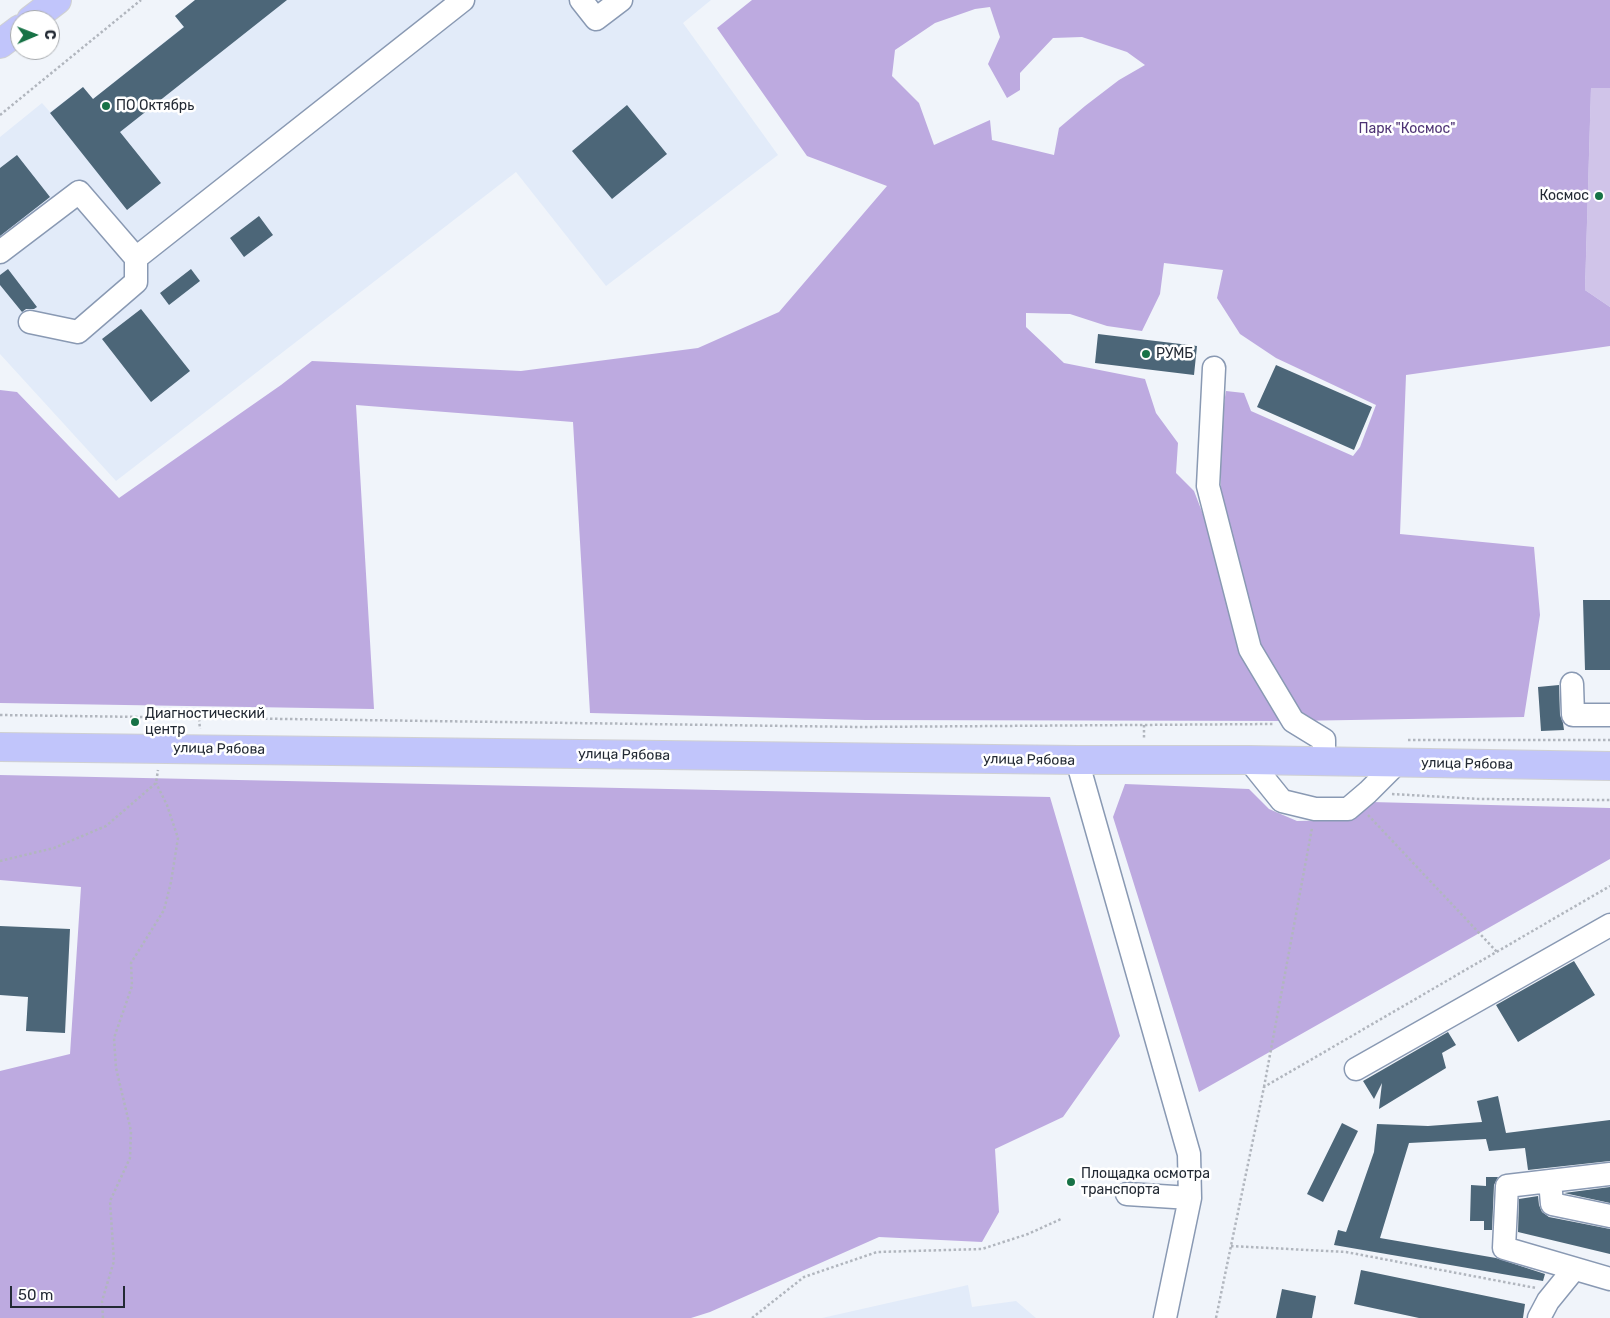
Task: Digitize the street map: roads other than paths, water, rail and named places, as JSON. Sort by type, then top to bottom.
[{"type":"main road","points":[[44,10],[57,0]]},
{"type":"main road","name":"улица Рябова","points":[[0,747],[1324,762],[1400,751],[1610,766]]},
{"type":"street","points":[[136,258],[463,0]]},
{"type":"street","points":[[581,0],[596,19],[621,0]]},
{"type":"street","points":[[0,252],[79,192],[136,258],[136,282],[78,332],[30,322]]},
{"type":"street","points":[[1214,368],[1208,486],[1250,649],[1293,721],[1324,740],[1324,762]]},
{"type":"street","points":[[1572,684],[1572,715],[1610,715]]},
{"type":"street","points":[[1248,760],[1282,801],[1315,809],[1348,809],[1362,797],[1400,751]]},
{"type":"street","points":[[1076,760],[1189,1154],[1190,1198],[1165,1318]]},
{"type":"street","points":[[1356,1068],[1610,925]]},
{"type":"street","points":[[1610,1174],[1507,1186],[1504,1248],[1610,1279]]},
{"type":"street","points":[[1550,1181],[1552,1204],[1610,1216]]},
{"type":"street","points":[[1127,1194],[1190,1198]]},
{"type":"street","points":[[1539,1318],[1548,1301],[1574,1269]]},
{"type":"place","name":"ПО Октябрь","points":[[106,106]]},
{"type":"place","name":"Космос","points":[[1599,196]]},
{"type":"place","name":"РУМБ","points":[[1146,354]]},
{"type":"place","name":"Диагностический центр","points":[[135,722]]},
{"type":"place","name":"Площадка осмотра транспорта","points":[[1071,1182]]},
{"type":"park label","name":"Парк \"Космос\"","points":[[1407,129]]}]
